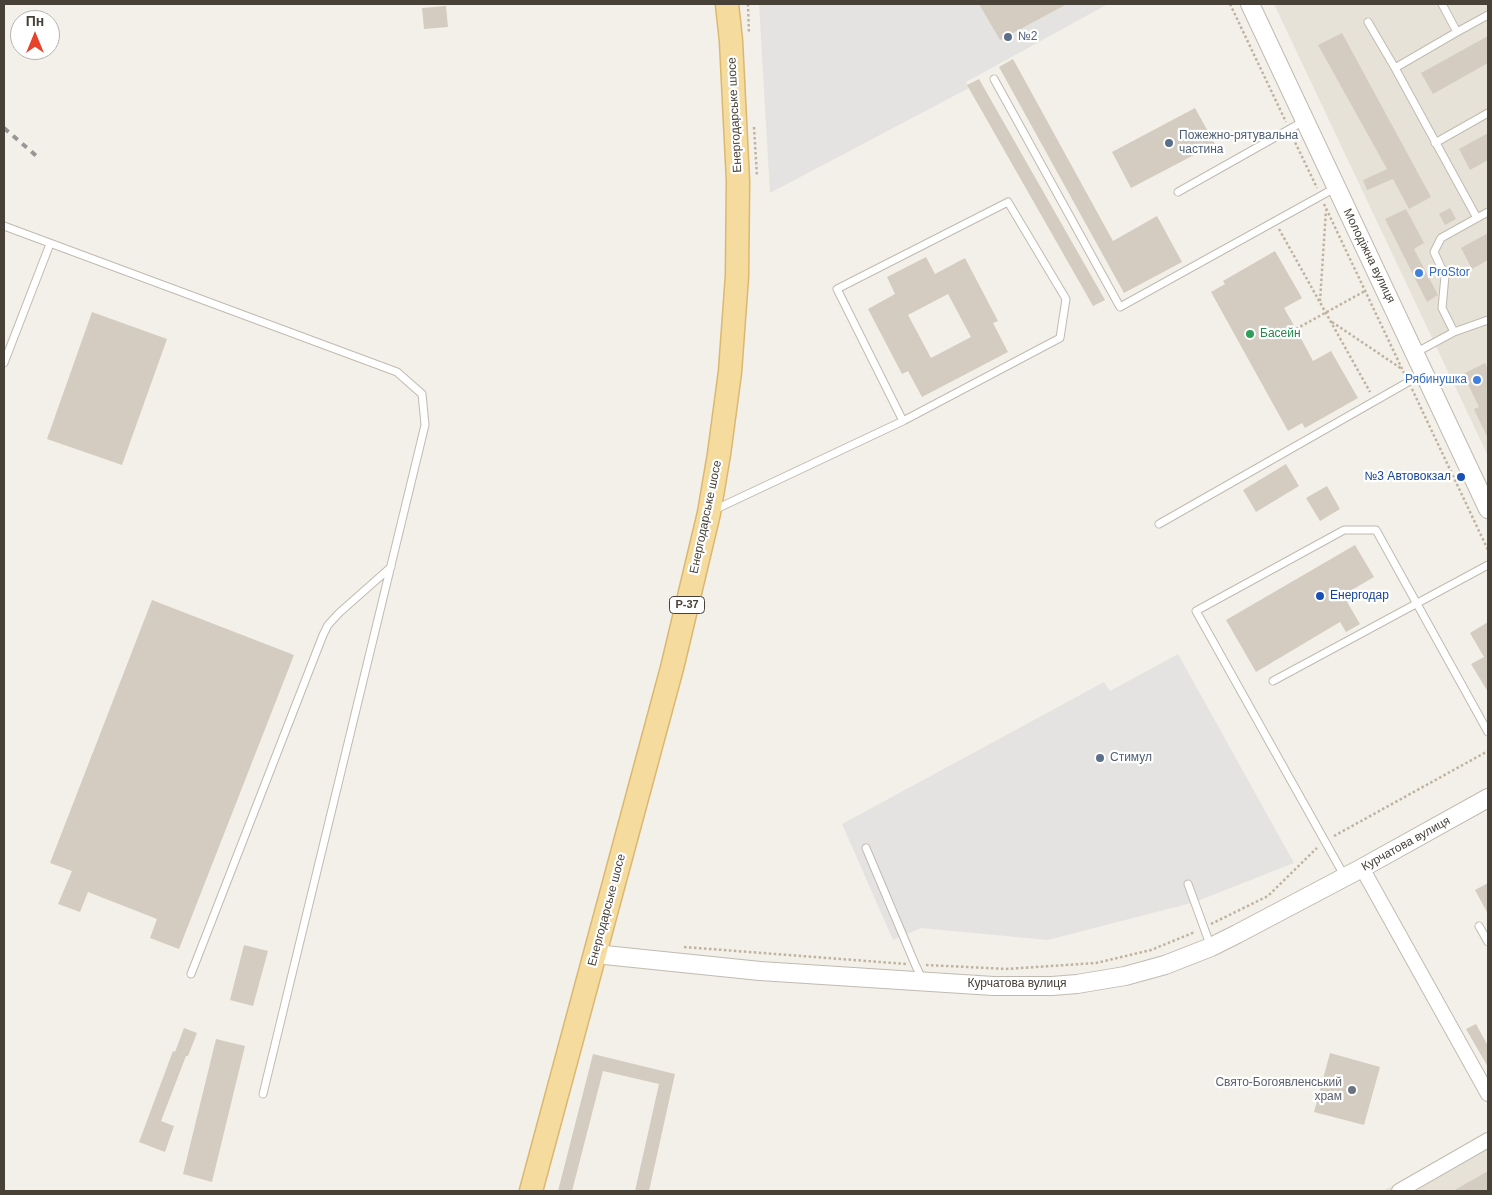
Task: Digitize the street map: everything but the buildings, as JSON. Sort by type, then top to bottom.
[{"type":"main road","name":"Енергодарське шосе","points":[[531,1191],[672,668],[709,512],[719,454],[730,372],[736,276],[738,181],[727,4]]},
{"type":"street","name":"Молодіжна вулиця","points":[[1253,5],[1304,120],[1328,192],[1415,353],[1488,509]]},
{"type":"street","name":"Курчатова вулиця","points":[[595,954],[760,971],[923,982],[1021,986],[1077,984],[1126,976],[1165,965],[1238,934],[1488,798]]},
{"type":"street","points":[[1362,868],[1488,1094]]},
{"type":"street","points":[[1399,1191],[1488,1140]]},
{"type":"lane","points":[[1442,4],[1457,32]]},
{"type":"lane","points":[[1395,68],[1488,15]]},
{"type":"lane","points":[[1368,22],[1477,218]]},
{"type":"lane","points":[[994,79],[1120,307],[1328,192]]},
{"type":"lane","points":[[1435,143],[1488,113]]},
{"type":"lane","points":[[1178,192],[1304,120]]},
{"type":"lane","points":[[709,512],[904,421],[1060,338],[1066,299],[1008,202],[837,289],[904,421]]},
{"type":"lane","points":[[1454,332],[1442,308],[1445,276],[1434,252],[1441,238],[1488,212]]},
{"type":"lane","points":[[4,226],[397,372],[422,394],[426,425],[263,1094]]},
{"type":"lane","points":[[4,363],[50,244]]},
{"type":"lane","points":[[1415,353],[1454,332],[1488,320]]},
{"type":"lane","points":[[1159,524],[1424,373]]},
{"type":"lane","points":[[1345,877],[1196,611],[1344,530],[1376,530],[1488,732]]},
{"type":"lane","points":[[1273,681],[1488,565]]},
{"type":"lane","points":[[191,974],[323,635],[328,625],[339,613],[391,567]]},
{"type":"lane","points":[[866,848],[923,982]]},
{"type":"lane","points":[[1188,884],[1211,947]]},
{"type":"lane","points":[[1479,926],[1488,942]]},
{"type":"path","points":[[1230,4],[1289,129],[1328,192],[1320,303]]},
{"type":"path","points":[[1326,208],[1488,550]]},
{"type":"path","points":[[1274,222],[1375,401]]},
{"type":"path","points":[[1296,329],[1365,291]]},
{"type":"path","points":[[1330,321],[1403,370]]},
{"type":"path","points":[[682,946],[1006,969],[1096,962],[1151,950],[1204,928],[1268,896],[1325,841],[1488,751]]},
{"type":"shaded area","points":[[759,4],[1108,4],[966,82],[969,88],[770,193]]},
{"type":"shaded area","points":[[1274,4],[1488,4],[1488,456]]},
{"type":"shaded area","name":"Стимул","points":[[1178,654],[1294,863],[1195,902],[1048,940],[921,928],[893,940],[842,824],[1104,682],[1110,691]]},
{"type":"shaded area","points":[[1488,1133],[1488,1191],[1383,1191]]},
{"type":"railway","points":[[4,128],[40,159]]},
{"type":"place","name":"№2","points":[[1008,37]]},
{"type":"place","name":"Пожежно-рятувальна частина","points":[[1169,143]]},
{"type":"place","name":"ProStor","points":[[1419,273]]},
{"type":"place","name":"Басейн","points":[[1250,334]]},
{"type":"place","name":"Рябинушка","points":[[1477,380]]},
{"type":"place","name":"№3 Автовокзал","points":[[1461,477]]},
{"type":"place","name":"Енергодар","points":[[1320,596]]},
{"type":"place","name":"Стимул","points":[[1100,758]]},
{"type":"place","name":"Свято-Богоявленський храм","points":[[1352,1090]]}]
